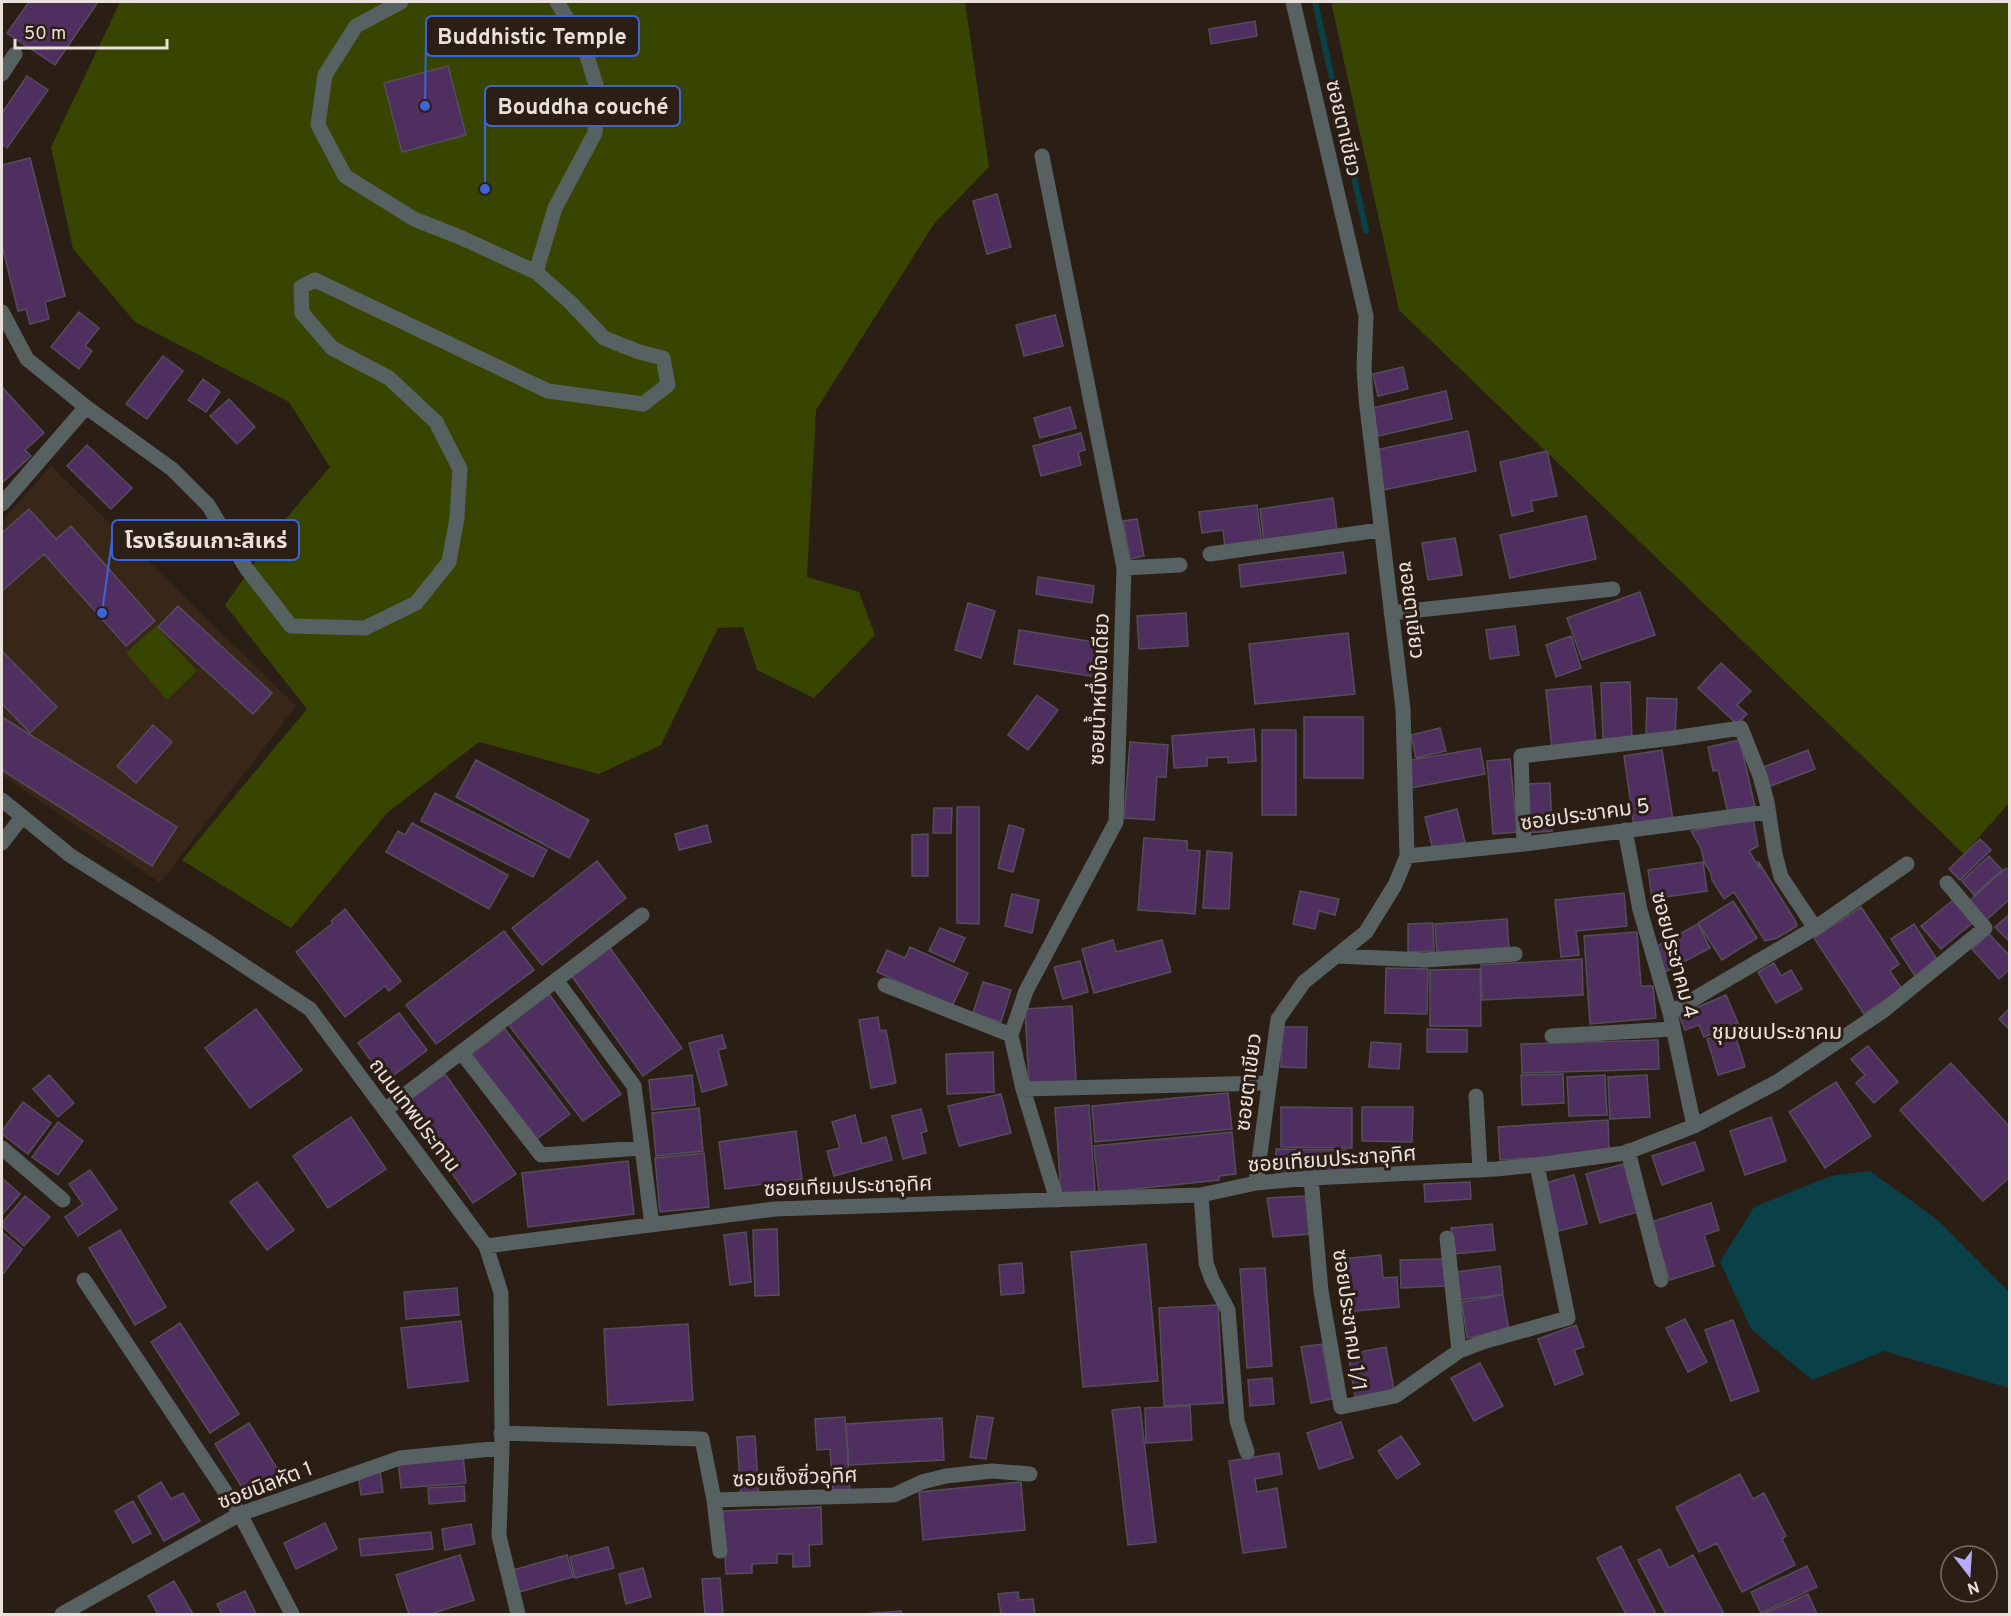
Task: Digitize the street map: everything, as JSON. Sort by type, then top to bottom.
[{"type":"street","points":[[2,312],[27,359],[86,407],[172,469],[208,505],[246,568],[291,626],[365,628],[416,603],[448,562],[457,518],[460,469],[436,422],[389,378],[332,348],[302,313],[301,287],[315,280],[548,392],[643,404],[668,386],[663,358],[639,352],[604,338],[570,302],[536,272],[414,219],[345,176],[318,125],[325,75],[356,26],[401,2]]},
{"type":"street","points":[[536,272],[555,208],[595,133],[598,91],[584,47],[557,2]]},
{"type":"street","name":"ซอยตาเขียว","points":[[1256,1183],[1278,1019],[1304,982],[1366,932],[1395,885],[1407,856],[1403,709],[1366,399],[1364,368],[1366,316],[1293,2]]},
{"type":"street","points":[[2,74],[15,54]]},
{"type":"street","name":"ซอยน้ำหนึ่งใจเดียว","points":[[1011,1035],[1026,991],[1116,822],[1124,568],[1042,156]]},
{"type":"street","points":[[2,504],[86,407]]},
{"type":"street","points":[[1210,554],[1380,530]]},
{"type":"street","points":[[1124,568],[1180,565]]},
{"type":"street","points":[[1391,613],[1613,589]]},
{"type":"street","points":[[1524,844],[1521,756],[1741,728],[1760,776],[1767,802],[1767,812],[1781,877],[1815,928]]},
{"type":"street","name":"ถนนเทพประทาน","points":[[2,800],[71,856],[310,1009],[486,1246],[501,1293],[499,1536],[518,1614]]},
{"type":"street","name":"ซอยประชาคม 5","points":[[1407,856],[1524,844],[1767,812]]},
{"type":"street","points":[[2,843],[22,817]]},
{"type":"street","name":"ซอยประชาคม 4","points":[[1625,830],[1640,910],[1670,1013],[1694,1126]]},
{"type":"street","points":[[1670,1013],[1815,928],[1907,864]]},
{"type":"street","name":"ซอยเทียมประชาอุทิศ","points":[[486,1246],[775,1209],[1201,1195],[1256,1183],[1311,1178],[1480,1170],[1537,1165],[1628,1151],[1694,1126],[1777,1082],[1883,1011],[1985,928],[1947,883]]},
{"type":"street","points":[[386,1110],[642,915]]},
{"type":"street","points":[[1336,956],[1425,960],[1515,954]]},
{"type":"street","points":[[556,980],[634,1086],[652,1225]]},
{"type":"street","points":[[885,985],[1011,1035],[1023,1089],[1057,1200]]},
{"type":"street","points":[[1552,1036],[1673,1029]]},
{"type":"street","points":[[461,1052],[541,1155],[642,1148]]},
{"type":"street","points":[[1023,1089],[1269,1083]]},
{"type":"street","points":[[1476,1096],[1480,1170]]},
{"type":"street","points":[[2,1148],[63,1200]]},
{"type":"street","points":[[1628,1151],[1661,1280]]},
{"type":"street","points":[[1447,1238],[1459,1351],[1568,1318],[1537,1165]]},
{"type":"street","name":"ซอยประชาคม 1/1","points":[[1311,1178],[1321,1291],[1341,1407],[1395,1396],[1459,1351]]},
{"type":"street","points":[[1201,1195],[1206,1263],[1228,1310],[1237,1421],[1246,1452]]},
{"type":"street","points":[[84,1280],[240,1514],[292,1614]]},
{"type":"street","name":"ซอยเซ็งซิ่วอุทิศ","points":[[501,1440],[702,1439],[714,1500],[894,1495],[922,1482],[946,1476],[992,1472],[1030,1474]]},
{"type":"street","name":"ซอยนิลหัต 1","points":[[62,1614],[240,1514],[400,1458],[501,1440]]},
{"type":"street","points":[[714,1500],[720,1551]]},
{"type":"shaded area","points":[[51,466],[296,706],[160,883],[2,775],[2,521]]},
{"type":"green space","points":[[120,2],[965,2],[989,167],[934,224],[816,410],[807,577],[859,592],[875,635],[814,698],[757,670],[743,627],[718,628],[661,745],[599,774],[479,742],[387,813],[291,928],[182,860],[307,709],[225,605],[283,522],[330,467],[289,402],[135,322],[73,249],[51,147]]},
{"type":"green space","points":[[1331,2],[2009,2],[2009,803],[1964,854],[1399,310]]},
{"type":"green space","points":[[156,626],[197,671],[167,700],[126,653]]},
{"type":"water","points":[[1870,1171],[1939,1221],[2009,1292],[2009,1388],[1884,1351],[1812,1380],[1751,1329],[1720,1262],[1754,1207],[1831,1176]]},
{"type":"building","points":[[29,2],[98,2],[55,65],[7,33]]},
{"type":"building","points":[[1255,21],[1257,36],[1211,44],[1209,29]]},
{"type":"building","points":[[448,66],[466,135],[402,152],[384,83]]},
{"type":"building","points":[[27,76],[48,90],[7,148],[2,144],[2,113]]},
{"type":"building","points":[[30,158],[65,296],[45,302],[49,319],[30,324],[26,309],[18,311],[2,245],[2,165]]},
{"type":"building","points":[[997,194],[1011,247],[987,254],[973,201]]},
{"type":"building","points":[[79,312],[99,328],[85,346],[92,351],[79,369],[51,347]]},
{"type":"building","points":[[1055,315],[1063,346],[1024,356],[1016,325]]},
{"type":"building","points":[[163,356],[183,371],[147,419],[126,404]]},
{"type":"building","points":[[1403,367],[1408,389],[1378,396],[1373,374]]},
{"type":"building","points":[[203,379],[220,392],[206,412],[188,400]]},
{"type":"building","points":[[2,387],[44,433],[25,450],[31,456],[3,482],[2,480]]},
{"type":"building","points":[[1446,391],[1452,419],[1378,436],[1372,408]]},
{"type":"building","points":[[229,399],[255,427],[237,444],[210,416]]},
{"type":"building","points":[[1070,407],[1076,428],[1040,438],[1034,418]]},
{"type":"building","points":[[1468,431],[1476,471],[1383,490],[1375,450]]},
{"type":"building","points":[[1081,433],[1085,450],[1078,452],[1081,465],[1041,476],[1033,446]]},
{"type":"building","points":[[87,445],[132,488],[111,509],[67,466]]},
{"type":"building","points":[[1547,451],[1557,496],[1531,501],[1533,511],[1512,516],[1500,462]]},
{"type":"building","points":[[1333,498],[1337,530],[1264,540],[1260,509]]},
{"type":"building","points":[[1257,505],[1262,543],[1225,547],[1223,530],[1202,533],[1199,512]]},
{"type":"building","points":[[29,509],[56,539],[71,526],[155,621],[126,646],[44,554],[2,591],[2,533]]},
{"type":"building","points":[[1586,516],[1596,559],[1510,578],[1500,535]]},
{"type":"building","points":[[1137,519],[1144,556],[1130,559],[1123,521]]},
{"type":"building","points":[[1455,538],[1462,575],[1428,580],[1422,543]]},
{"type":"building","points":[[1343,552],[1346,573],[1241,587],[1239,565]]},
{"type":"building","points":[[1038,577],[1094,586],[1092,603],[1036,594]]},
{"type":"building","points":[[1640,592],[1655,635],[1582,660],[1567,618]]},
{"type":"building","points":[[968,603],[995,611],[981,658],[955,650]]},
{"type":"building","points":[[178,606],[272,693],[253,714],[158,627]]},
{"type":"building","points":[[1186,613],[1188,646],[1139,649],[1137,616]]},
{"type":"building","points":[[1515,626],[1519,655],[1490,659],[1486,630]]},
{"type":"building","points":[[1019,630],[1101,643],[1096,677],[1014,664]]},
{"type":"building","points":[[1348,633],[1355,694],[1255,704],[1249,644]]},
{"type":"building","points":[[1571,636],[1581,668],[1556,677],[1546,645]]},
{"type":"building","points":[[2,651],[57,707],[30,733],[2,704]]},
{"type":"building","points":[[1721,663],[1751,691],[1737,705],[1747,714],[1737,724],[1698,688]]},
{"type":"building","points":[[1630,682],[1632,738],[1603,739],[1601,683]]},
{"type":"building","points":[[1591,686],[1596,744],[1552,749],[1546,690]]},
{"type":"building","points":[[1037,695],[1058,710],[1028,750],[1008,735]]},
{"type":"building","points":[[1647,698],[1677,699],[1675,735],[1646,734]]},
{"type":"building","points":[[2,717],[177,827],[152,866],[2,770]]},
{"type":"building","points":[[1304,717],[1363,717],[1363,778],[1304,778]]},
{"type":"building","points":[[153,725],[172,742],[136,783],[117,766]]},
{"type":"building","points":[[1440,728],[1446,751],[1416,758],[1411,735]]},
{"type":"building","points":[[1254,729],[1256,761],[1228,763],[1228,757],[1207,758],[1207,766],[1174,768],[1172,736]]},
{"type":"building","points":[[1262,730],[1296,730],[1296,815],[1262,815]]},
{"type":"building","points":[[1740,740],[1755,807],[1728,813],[1718,770],[1713,771],[1708,747]]},
{"type":"building","points":[[1130,742],[1168,745],[1166,777],[1157,777],[1154,820],[1124,818]]},
{"type":"building","points":[[1480,748],[1485,774],[1410,788],[1406,761]]},
{"type":"building","points":[[1662,750],[1673,820],[1634,826],[1624,756]]},
{"type":"building","points":[[1808,750],[1815,769],[1768,787],[1761,768]]},
{"type":"building","points":[[1510,759],[1517,832],[1493,834],[1487,761]]},
{"type":"building","points":[[476,760],[589,820],[569,858],[456,797]]},
{"type":"building","points":[[1550,783],[1552,831],[1528,833],[1526,784]]},
{"type":"building","points":[[435,793],[547,850],[533,877],[421,821]]},
{"type":"building","points":[[957,807],[979,807],[979,924],[957,923]]},
{"type":"building","points":[[934,808],[952,808],[951,833],[933,833]]},
{"type":"building","points":[[1457,809],[1465,842],[1433,850],[1425,817]]},
{"type":"building","points":[[1753,818],[1758,846],[1749,851],[1760,869],[1758,861],[1797,926],[1777,938],[1765,941],[1734,892],[1724,899],[1712,880],[1701,848],[1691,831]]},
{"type":"building","points":[[412,823],[508,875],[489,909],[386,852],[398,831],[405,835]]},
{"type":"building","points":[[707,825],[711,842],[679,850],[675,834]]},
{"type":"building","points":[[1009,825],[1024,829],[1013,872],[998,868]]},
{"type":"building","points":[[928,834],[928,876],[912,876],[912,835]]},
{"type":"building","points":[[1144,838],[1187,841],[1187,850],[1200,851],[1195,914],[1138,910]]},
{"type":"building","points":[[1980,839],[1991,850],[1960,880],[1949,869]]},
{"type":"building","points":[[1207,851],[1232,853],[1229,909],[1203,908]]},
{"type":"building","points":[[1989,856],[2002,870],[1974,895],[1962,881]]},
{"type":"building","points":[[597,861],[626,898],[542,965],[512,928]]},
{"type":"building","points":[[1703,862],[1707,891],[1652,899],[1648,870]]},
{"type":"building","points":[[2006,868],[2010,871],[2010,899],[1984,922],[1967,903]]},
{"type":"building","points":[[1300,891],[1339,899],[1335,915],[1319,911],[1315,929],[1293,924]]},
{"type":"building","points":[[1624,893],[1627,926],[1576,931],[1579,955],[1561,957],[1555,900]]},
{"type":"building","points":[[1012,894],[1039,900],[1032,933],[1005,926]]},
{"type":"building","points":[[1957,897],[1976,920],[1941,949],[1921,926]]},
{"type":"building","points":[[1733,901],[1757,938],[1722,960],[1698,923]]},
{"type":"building","points":[[1861,907],[1899,964],[1890,971],[1902,989],[1864,1014],[1814,938]]},
{"type":"building","points":[[345,909],[401,981],[389,991],[385,986],[345,1017],[296,952],[333,923],[331,921]]},
{"type":"building","points":[[2010,914],[2010,942],[1995,927]]},
{"type":"building","points":[[1507,919],[1509,950],[1437,955],[1435,924]]},
{"type":"building","points":[[1433,923],[1434,951],[1408,952],[1408,924]]},
{"type":"building","points":[[1698,924],[1710,948],[1665,972],[1653,948]]},
{"type":"building","points":[[1914,924],[1940,964],[1917,979],[1891,939]]},
{"type":"building","points":[[940,928],[965,938],[954,962],[929,951]]},
{"type":"building","points":[[504,931],[534,970],[436,1044],[406,1005]]},
{"type":"building","points":[[1637,932],[1641,986],[1653,986],[1656,1018],[1590,1024],[1584,936]]},
{"type":"building","points":[[1989,934],[2010,956],[2010,969],[1999,979],[1972,949]]},
{"type":"building","points":[[1113,940],[1116,952],[1162,940],[1171,972],[1094,993],[1082,949]]},
{"type":"building","points":[[910,947],[968,973],[952,1006],[877,972],[887,950],[905,958]]},
{"type":"building","points":[[610,948],[682,1048],[643,1076],[571,975]]},
{"type":"building","points":[[1582,959],[1583,995],[1482,1000],[1481,965]]},
{"type":"building","points":[[1080,961],[1088,992],[1063,999],[1054,967]]},
{"type":"building","points":[[1774,963],[1781,976],[1791,970],[1802,989],[1776,1003],[1758,972]]},
{"type":"building","points":[[1386,968],[1428,969],[1427,1014],[1385,1013]]},
{"type":"building","points":[[1480,969],[1481,1026],[1430,1026],[1430,970]]},
{"type":"building","points":[[983,982],[1011,990],[1001,1022],[973,1013]]},
{"type":"building","points":[[549,994],[621,1094],[583,1121],[508,1024]]},
{"type":"building","points":[[1726,995],[1738,1023],[1704,1037],[1699,1025],[1685,1030],[1679,1015]]},
{"type":"building","points":[[1072,1006],[1076,1081],[1029,1084],[1025,1009]]},
{"type":"building","points":[[2010,1008],[2010,1030],[1999,1019]]},
{"type":"building","points":[[256,1009],[302,1070],[250,1108],[205,1048]]},
{"type":"building","points":[[399,1013],[427,1050],[386,1081],[358,1043]]},
{"type":"building","points":[[878,1017],[880,1031],[886,1030],[896,1083],[871,1088],[859,1020]]},
{"type":"building","points":[[1282,1027],[1307,1027],[1306,1068],[1281,1067]]},
{"type":"building","points":[[505,1029],[570,1114],[534,1141],[469,1056]]},
{"type":"building","points":[[1427,1029],[1467,1030],[1467,1052],[1427,1052]]},
{"type":"building","points":[[1734,1031],[1745,1067],[1718,1075],[1707,1039]]},
{"type":"building","points":[[722,1035],[726,1048],[718,1050],[727,1085],[702,1092],[689,1043]]},
{"type":"building","points":[[1658,1040],[1659,1069],[1522,1073],[1521,1044]]},
{"type":"building","points":[[1371,1042],[1401,1044],[1399,1069],[1369,1067]]},
{"type":"building","points":[[1868,1046],[1898,1082],[1874,1103],[1856,1083],[1865,1075],[1851,1059]]},
{"type":"building","points":[[993,1052],[994,1092],[947,1094],[946,1054]]},
{"type":"building","points":[[1951,1063],[2010,1127],[2010,1177],[1983,1201],[1900,1110]]},
{"type":"building","points":[[445,1074],[516,1174],[473,1203],[403,1104]]},
{"type":"building","points":[[1563,1074],[1564,1103],[1522,1105],[1521,1075]]},
{"type":"building","points":[[49,1075],[74,1103],[58,1117],[33,1089]]},
{"type":"building","points":[[692,1075],[695,1105],[652,1110],[649,1080]]},
{"type":"building","points":[[1605,1075],[1607,1115],[1569,1116],[1567,1077]]},
{"type":"building","points":[[1647,1075],[1650,1117],[1610,1119],[1608,1077]]},
{"type":"building","points":[[1836,1082],[1871,1136],[1825,1168],[1789,1112]]},
{"type":"building","points":[[1228,1093],[1232,1129],[1095,1142],[1092,1106]]},
{"type":"building","points":[[1001,1094],[1011,1133],[959,1146],[948,1106]]},
{"type":"building","points":[[23,1102],[51,1123],[28,1154],[2,1134]]},
{"type":"building","points":[[1089,1105],[1095,1191],[1061,1193],[1055,1108]]},
{"type":"building","points":[[1281,1107],[1352,1108],[1352,1148],[1281,1147]]},
{"type":"building","points":[[1362,1107],[1413,1107],[1412,1142],[1362,1141]]},
{"type":"building","points":[[699,1108],[703,1151],[656,1156],[652,1113]]},
{"type":"building","points":[[921,1109],[927,1131],[921,1133],[926,1153],[903,1159],[892,1116]]},
{"type":"building","points":[[855,1115],[862,1144],[886,1137],[892,1160],[834,1176],[827,1151],[840,1148],[832,1122]]},
{"type":"building","points":[[351,1117],[386,1169],[328,1208],[293,1156]]},
{"type":"building","points":[[1771,1117],[1786,1161],[1745,1175],[1730,1131]]},
{"type":"building","points":[[1608,1120],[1609,1153],[1500,1160],[1498,1127]]},
{"type":"building","points":[[58,1122],[83,1141],[58,1175],[32,1157]]},
{"type":"building","points":[[796,1131],[802,1179],[725,1189],[719,1142]]},
{"type":"building","points":[[1232,1132],[1236,1174],[1219,1176],[1219,1180],[1099,1193],[1094,1146]]},
{"type":"building","points":[[1695,1142],[1704,1170],[1662,1185],[1652,1156]]},
{"type":"building","points":[[1276,1149],[1346,1150],[1346,1173],[1276,1173]]},
{"type":"building","points":[[704,1153],[709,1207],[660,1212],[655,1158]]},
{"type":"building","points":[[628,1161],[634,1214],[528,1227],[522,1173]]},
{"type":"building","points":[[1624,1164],[1637,1212],[1600,1223],[1586,1174]]},
{"type":"building","points":[[90,1170],[117,1209],[78,1236],[65,1217],[83,1204],[69,1184]]},
{"type":"building","points":[[1574,1175],[1587,1224],[1558,1231],[1545,1183]]},
{"type":"building","points":[[2,1178],[20,1194],[2,1215]]},
{"type":"building","points":[[257,1182],[294,1230],[267,1250],[230,1202]]},
{"type":"building","points":[[1470,1182],[1471,1199],[1425,1202],[1424,1184]]},
{"type":"building","points":[[25,1196],[50,1217],[24,1246],[2,1226],[2,1223]]},
{"type":"building","points":[[1308,1196],[1312,1234],[1273,1237],[1267,1198]]},
{"type":"building","points":[[1711,1203],[1719,1230],[1704,1235],[1714,1266],[1670,1280],[1651,1222]]},
{"type":"building","points":[[1492,1224],[1495,1250],[1454,1254],[1451,1228]]},
{"type":"building","points":[[777,1229],[779,1295],[755,1296],[753,1230]]},
{"type":"building","points":[[120,1230],[166,1307],[135,1325],[89,1248]]},
{"type":"building","points":[[2,1232],[22,1249],[2,1275]]},
{"type":"building","points":[[746,1232],[751,1282],[730,1285],[724,1235]]},
{"type":"building","points":[[1146,1244],[1158,1381],[1083,1387],[1071,1252]]},
{"type":"building","points":[[1381,1255],[1383,1278],[1397,1277],[1399,1307],[1345,1312],[1341,1259]]},
{"type":"building","points":[[1445,1259],[1446,1286],[1401,1288],[1400,1260]]},
{"type":"building","points":[[1022,1263],[1024,1293],[1001,1295],[999,1265]]},
{"type":"building","points":[[1500,1266],[1503,1294],[1461,1300],[1457,1272]]},
{"type":"building","points":[[1265,1268],[1272,1366],[1247,1368],[1240,1269]]},
{"type":"building","points":[[457,1288],[459,1315],[406,1319],[404,1292]]},
{"type":"building","points":[[1503,1295],[1509,1331],[1467,1338],[1462,1302]]},
{"type":"building","points":[[1218,1305],[1223,1403],[1164,1406],[1159,1308]]},
{"type":"building","points":[[1685,1319],[1707,1362],[1688,1372],[1666,1328]]},
{"type":"building","points":[[1733,1320],[1759,1391],[1731,1401],[1705,1330]]},
{"type":"building","points":[[461,1321],[468,1381],[408,1388],[401,1328]]},
{"type":"building","points":[[180,1323],[239,1414],[210,1433],[151,1342]]},
{"type":"building","points":[[688,1324],[693,1400],[608,1405],[604,1329]]},
{"type":"building","points":[[1576,1325],[1584,1347],[1574,1350],[1583,1374],[1555,1385],[1538,1339]]},
{"type":"building","points":[[1322,1344],[1332,1399],[1311,1403],[1301,1347]]},
{"type":"building","points":[[1386,1347],[1395,1395],[1356,1402],[1348,1354]]},
{"type":"building","points":[[1480,1363],[1503,1406],[1474,1421],[1451,1378]]},
{"type":"building","points":[[1272,1378],[1274,1404],[1250,1406],[1248,1380]]},
{"type":"building","points":[[1190,1406],[1192,1440],[1146,1443],[1145,1408]]},
{"type":"building","points":[[1140,1407],[1156,1542],[1128,1545],[1112,1410]]},
{"type":"building","points":[[977,1416],[993,1418],[986,1459],[970,1457]]},
{"type":"building","points":[[845,1417],[850,1491],[833,1492],[830,1449],[817,1450],[815,1419]]},
{"type":"building","points":[[942,1418],[944,1460],[849,1465],[846,1424]]},
{"type":"building","points":[[1341,1422],[1353,1458],[1319,1469],[1307,1433]]},
{"type":"building","points":[[249,1423],[280,1473],[246,1494],[215,1444]]},
{"type":"building","points":[[755,1436],[759,1497],[741,1498],[737,1437]]},
{"type":"building","points":[[1401,1436],[1420,1464],[1397,1479],[1378,1451]]},
{"type":"building","points":[[1279,1453],[1282,1474],[1255,1479],[1257,1492],[1277,1488],[1286,1547],[1243,1553],[1229,1461]]},
{"type":"building","points":[[463,1455],[466,1483],[401,1488],[398,1461]]},
{"type":"building","points":[[380,1471],[383,1492],[361,1495],[358,1473]]},
{"type":"building","points":[[1740,1474],[1753,1499],[1764,1493],[1786,1536],[1782,1539],[1795,1565],[1742,1592],[1717,1543],[1699,1552],[1676,1507]]},
{"type":"building","points":[[161,1482],[171,1499],[183,1493],[200,1521],[164,1541],[138,1496]]},
{"type":"building","points":[[1021,1482],[1025,1530],[923,1540],[919,1492]]},
{"type":"building","points":[[464,1486],[465,1501],[429,1504],[428,1488]]},
{"type":"building","points":[[133,1501],[151,1533],[133,1543],[115,1511]]},
{"type":"building","points":[[821,1507],[822,1544],[809,1545],[810,1566],[793,1567],[793,1554],[777,1554],[777,1563],[752,1564],[752,1573],[726,1574],[723,1511]]},
{"type":"building","points":[[325,1523],[337,1549],[296,1569],[284,1543]]},
{"type":"building","points":[[471,1524],[475,1544],[445,1550],[442,1529]]},
{"type":"building","points":[[431,1532],[433,1549],[361,1556],[359,1539]]},
{"type":"building","points":[[1621,1546],[1656,1614],[1626,1614],[1597,1558]]},
{"type":"building","points":[[608,1547],[614,1568],[575,1578],[570,1557]]},
{"type":"building","points":[[1660,1549],[1669,1568],[1693,1555],[1724,1614],[1666,1614],[1638,1560]]},
{"type":"building","points":[[460,1555],[474,1600],[431,1614],[409,1614],[396,1575]]},
{"type":"building","points":[[567,1555],[573,1577],[519,1592],[513,1570]]},
{"type":"building","points":[[1807,1566],[1817,1587],[1761,1613],[1751,1592]]},
{"type":"building","points":[[643,1568],[651,1597],[626,1604],[619,1574]]},
{"type":"building","points":[[720,1578],[723,1614],[705,1614],[702,1579]]},
{"type":"building","points":[[174,1581],[193,1614],[158,1614],[148,1596]]},
{"type":"building","points":[[245,1591],[256,1614],[222,1614],[217,1604]]},
{"type":"building","points":[[1018,1592],[1019,1600],[1033,1599],[1035,1614],[1001,1614],[998,1594]]},
{"type":"building","points":[[1808,1594],[1817,1614],[1763,1614]]},
{"type":"building","points":[[901,1611],[902,1614],[860,1614]]},
{"type":"waterway","points":[[1315,2],[1366,231]]},
{"type":"place","name":"Buddhistic Temple","points":[[425,106]]},
{"type":"place","name":"Bouddha couché","points":[[485,189]]},
{"type":"place","name":"โรงเรียนเกาะสิเหร่","points":[[102,613]]},
{"type":"district","name":"ชุมชนประชาคม","points":[[1777,1031]]}]
